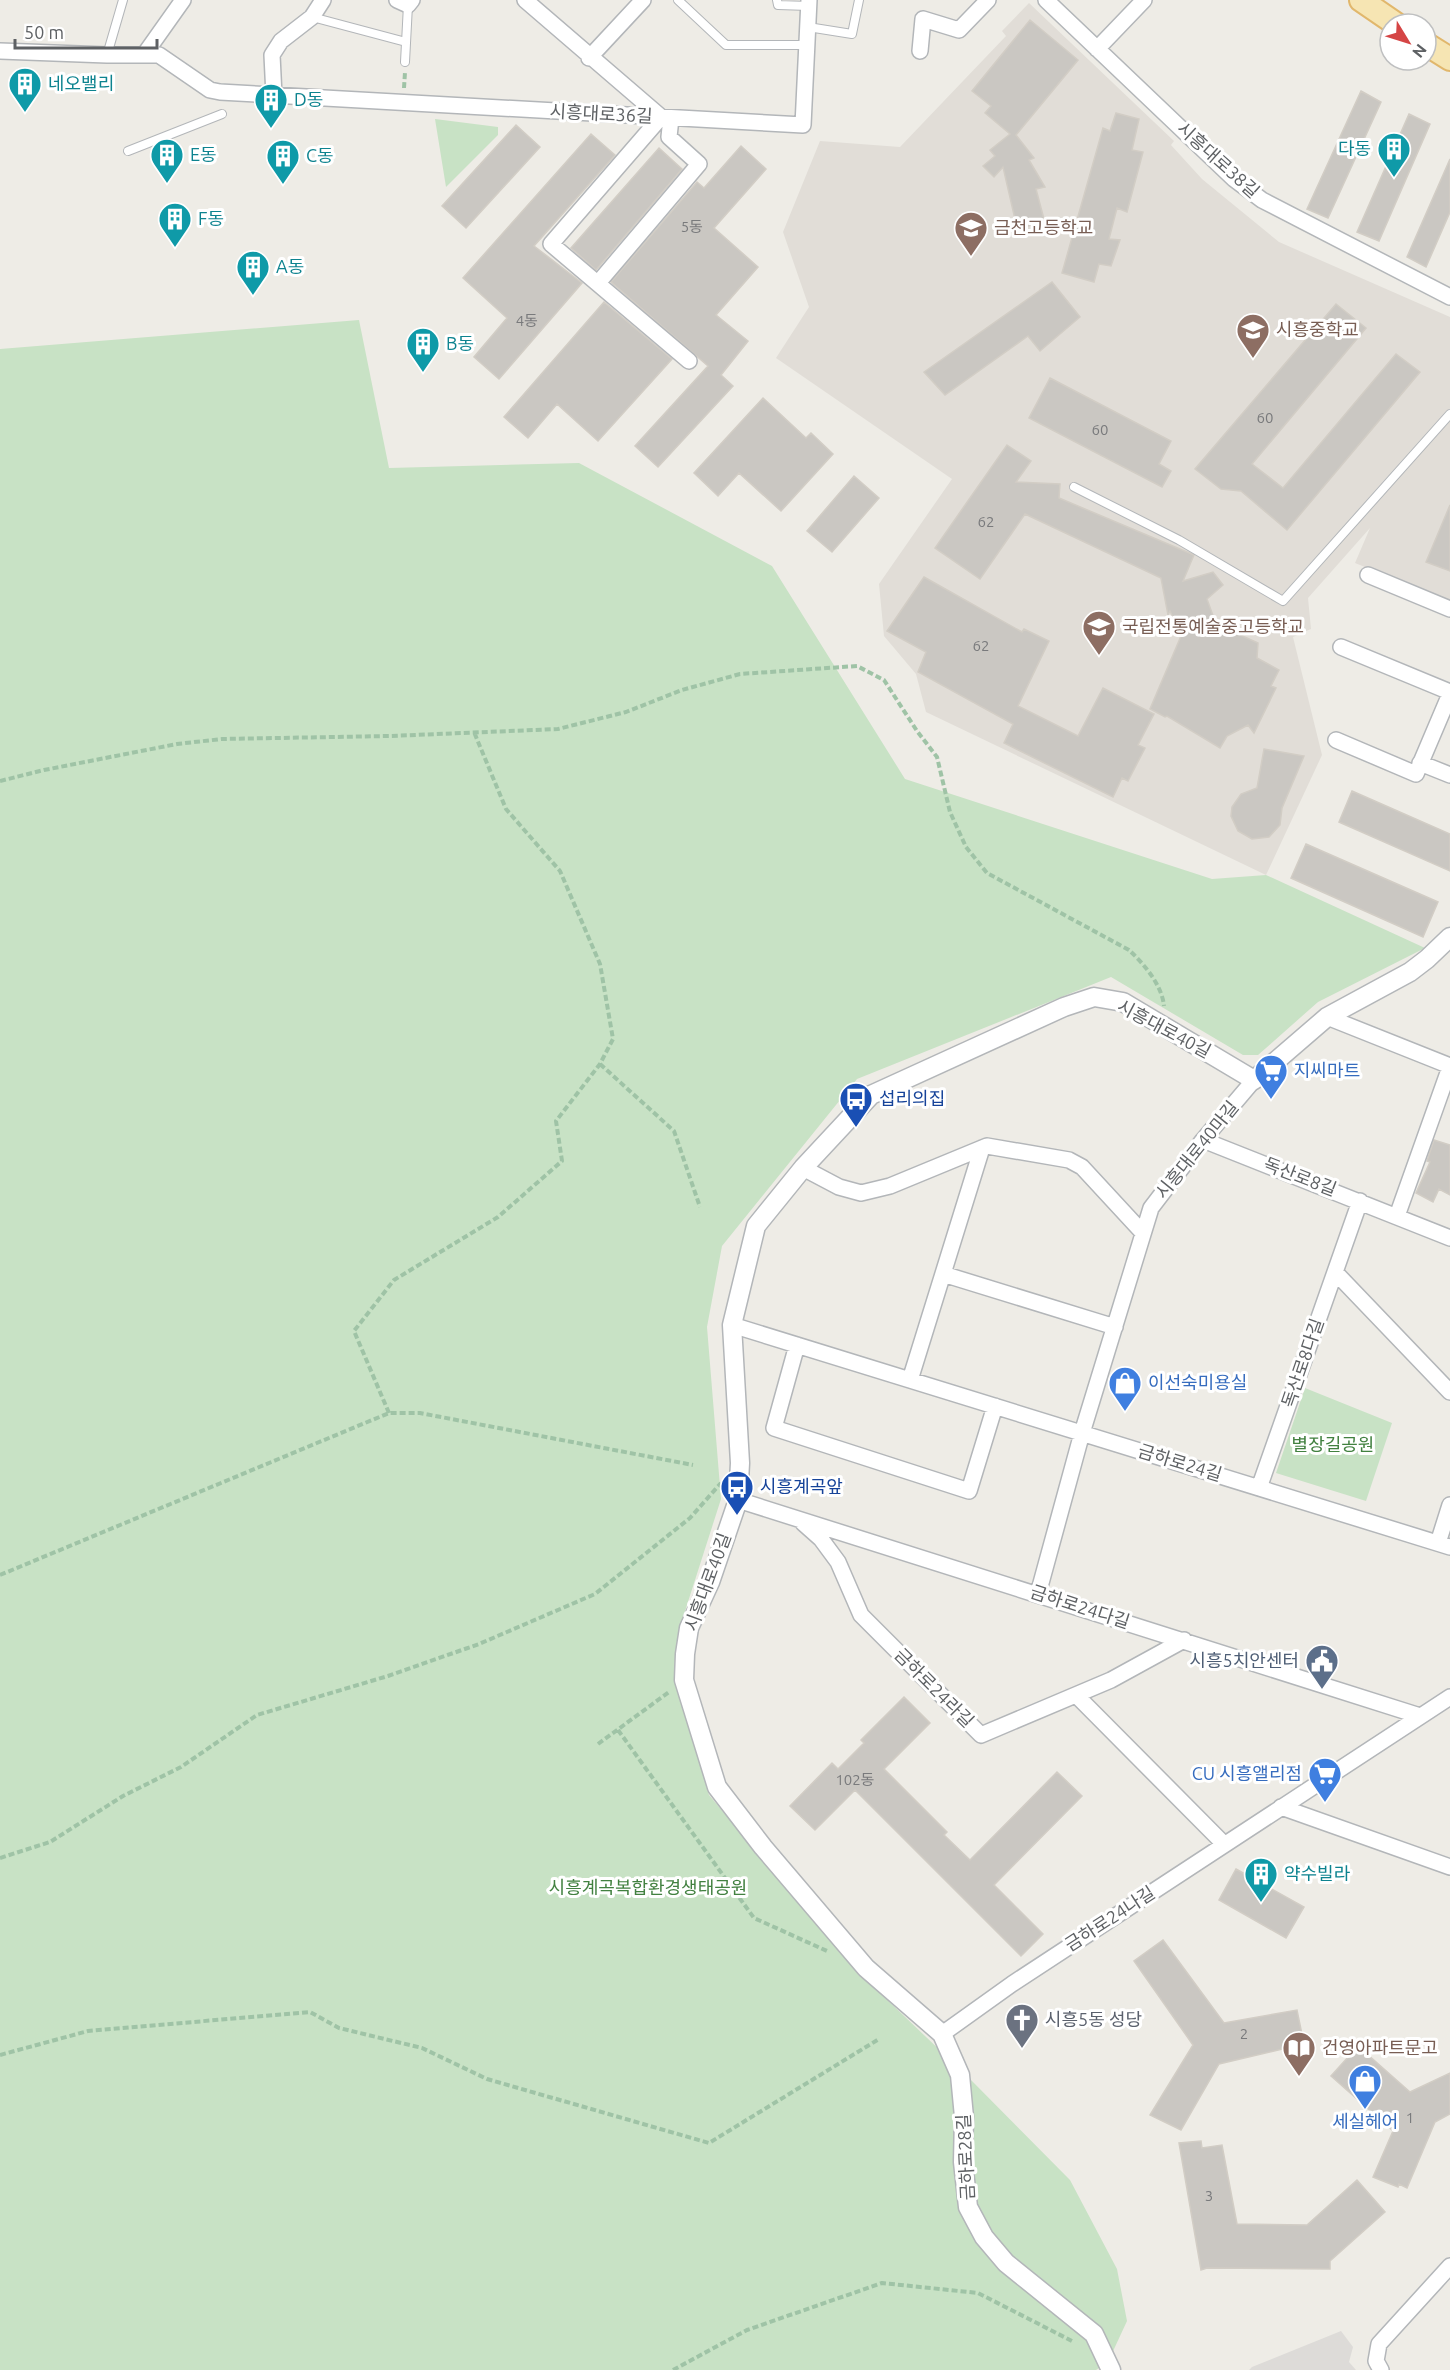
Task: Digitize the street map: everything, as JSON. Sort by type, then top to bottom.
[{"type":"main road","points":[[1361,0],[1378,12]]},
{"type":"street","points":[[144,55],[183,0]]},
{"type":"street","points":[[274,96],[272,55],[281,41],[312,16],[323,0]]},
{"type":"street","points":[[525,0],[589,58],[666,118],[669,137],[699,164],[598,283]]},
{"type":"street","points":[[589,58],[643,0]]},
{"type":"street","points":[[920,51],[923,19],[959,30],[988,0]]},
{"type":"street","name":"시흥대로38길","points":[[1046,0],[1234,179],[1262,200],[1450,297]]},
{"type":"street","points":[[1097,49],[1144,0]]},
{"type":"street","name":"시흥대로36길","points":[[0,51],[159,55],[210,90],[274,96],[803,125],[809,3]]},
{"type":"street","points":[[666,118],[551,244],[689,361]]},
{"type":"street","points":[[1368,575],[1450,609]]},
{"type":"street","points":[[1336,740],[1416,774],[1450,693],[1341,647]]},
{"type":"street","points":[[1420,763],[1450,775]]},
{"type":"street","points":[[1254,1080],[1327,1017],[1410,972],[1450,937]]},
{"type":"street","name":"시흥대로40길","points":[[942,2034],[866,1968],[763,1847],[717,1786],[684,1680],[689,1628],[710,1582],[738,1500],[740,1463],[732,1325],[756,1226],[804,1168],[871,1095],[1064,1007],[1094,997],[1122,1002],[1254,1080]]},
{"type":"street","points":[[1327,1017],[1450,1067],[1397,1216]]},
{"type":"street","name":"시흥대로40마길","points":[[1038,1594],[1082,1433],[1151,1208],[1203,1140],[1254,1080]]},
{"type":"street","name":"독산로8길","points":[[1203,1140],[1450,1238]]},
{"type":"street","points":[[804,1168],[839,1187],[861,1193],[890,1186],[987,1146],[1069,1160],[1082,1167],[1143,1233]]},
{"type":"street","points":[[910,1380],[982,1148]]},
{"type":"street","name":"독산로8다길","points":[[1259,1488],[1360,1201]]},
{"type":"street","points":[[1335,1272],[1450,1392]]},
{"type":"street","points":[[943,1274],[1115,1327]]},
{"type":"street","name":"금하로24길","points":[[732,1325],[1444,1545]]},
{"type":"street","points":[[797,1345],[774,1428],[969,1491],[995,1406]]},
{"type":"street","name":"금하로24다길","points":[[738,1500],[1420,1716]]},
{"type":"street","points":[[1444,1545],[1450,1505]]},
{"type":"street","name":"금하로24라길","points":[[799,1519],[821,1539],[838,1562],[861,1615],[981,1735],[1111,1680],[1184,1640]]},
{"type":"street","points":[[1076,1695],[1224,1844]]},
{"type":"street","name":"금하로24나길","points":[[942,2034],[1012,1984],[1450,1697]]},
{"type":"street","points":[[1281,1807],[1450,1867]]},
{"type":"street","name":"금하로28길","points":[[942,2034],[960,2075],[964,2117],[963,2162],[968,2207],[984,2237],[1006,2263],[1094,2334],[1111,2370]]},
{"type":"street","points":[[1381,2370],[1376,2361],[1379,2344],[1450,2266]]},
{"type":"lane","points":[[107,55],[123,0]]},
{"type":"lane","points":[[678,0],[726,45],[807,45]]},
{"type":"lane","points":[[777,0],[778,5],[809,3]]},
{"type":"lane","points":[[808,27],[852,34],[859,0]]},
{"type":"lane","points":[[405,2],[405,62]]},
{"type":"lane","points":[[312,16],[406,42]]},
{"type":"lane","points":[[128,151],[222,114]]},
{"type":"lane","points":[[1074,487],[1179,540],[1283,601],[1450,414]]},
{"type":"path","points":[[403,103],[405,62]]},
{"type":"path","points":[[0,781],[177,744],[211,740],[558,729],[626,712],[682,690],[740,674],[857,666],[884,680],[917,732],[937,757],[950,812],[966,847],[987,873],[1129,950],[1143,963],[1163,997],[1166,1026]]},
{"type":"path","points":[[389,1413],[354,1331],[394,1280],[498,1217],[562,1161],[555,1121],[600,1064],[613,1039],[600,964],[560,871],[506,809],[474,732]]},
{"type":"path","points":[[600,1064],[674,1131],[700,1207]]},
{"type":"path","points":[[0,1575],[389,1413],[420,1413],[693,1465]]},
{"type":"path","points":[[0,1858],[51,1842],[123,1796],[181,1767],[256,1715],[388,1676],[479,1644],[595,1594],[690,1518],[740,1463]]},
{"type":"path","points":[[598,1744],[684,1680]]},
{"type":"path","points":[[618,1730],[754,1918],[830,1952]]},
{"type":"path","points":[[0,2055],[88,2031],[310,2012],[339,2028],[422,2048],[487,2079],[709,2143],[879,2039]]},
{"type":"path","points":[[673,2370],[747,2330],[882,2283],[978,2293],[1072,2341],[1081,2349]]},
{"type":"shaded area","points":[[1029,3],[1174,141],[1171,145],[1202,179],[1279,242],[1450,317],[1450,601],[1355,563],[1370,528],[1308,598],[1311,629],[1293,637],[1322,755],[1266,875],[926,712],[916,674],[884,636],[879,584],[952,479],[776,358],[809,307],[783,232],[820,141],[900,147],[1006,36],[1002,31]]},
{"type":"shaded area","points":[[1341,2331],[1353,2347],[1349,2362],[1356,2370],[1249,2370],[1252,2367]]},
{"type":"green space","points":[[435,119],[498,127],[498,135],[446,187]]},
{"type":"green space","name":"시흥계곡복합환경생태공원","points":[[359,320],[389,468],[579,463],[772,566],[905,779],[1212,879],[1266,875],[1425,948],[1318,1002],[1258,1055],[1243,1055],[1111,977],[857,1079],[722,1246],[707,1327],[721,1499],[678,1633],[675,1678],[709,1795],[857,1971],[970,2079],[1070,2180],[1117,2269],[1127,2321],[1108,2362],[1096,2370],[0,2370],[0,349]]},
{"type":"green space","name":"별장길공원","points":[[1305,1388],[1392,1423],[1366,1501],[1276,1473]]},
{"type":"building","points":[[1030,20],[1078,60],[1016,135],[1034,158],[1029,160],[1045,187],[1036,189],[1045,223],[1017,228],[1003,167],[994,177],[983,166],[995,156],[990,150],[1010,134],[985,113],[991,106],[972,91]]},
{"type":"building","points":[[1361,91],[1381,102],[1328,218],[1307,209]]},
{"type":"building","points":[[1116,113],[1139,119],[1132,150],[1143,152],[1127,212],[1117,208],[1109,239],[1120,240],[1111,266],[1099,264],[1094,282],[1062,273],[1103,128],[1110,131]]},
{"type":"building","name":"다동","points":[[1409,114],[1430,124],[1379,241],[1357,232]]},
{"type":"building","points":[[516,125],[540,147],[466,228],[442,206]]},
{"type":"building","points":[[591,134],[615,155],[534,246],[582,283],[499,379],[474,357],[507,318],[463,278]]},
{"type":"building","points":[[741,146],[766,169],[714,228],[758,267],[716,315],[748,341],[721,375],[733,386],[658,467],[635,446],[708,366],[611,282],[697,182],[704,188]]},
{"type":"building","points":[[659,148],[682,169],[596,270],[571,248]]},
{"type":"building","points":[[1450,159],[1450,212],[1426,267],[1407,257]]},
{"type":"building","points":[[1052,282],[1080,317],[1040,351],[1028,336],[945,395],[924,372]]},
{"type":"building","points":[[604,302],[672,359],[598,441],[557,404],[528,438],[504,417]]},
{"type":"building","points":[[1336,304],[1366,328],[1252,464],[1283,488],[1396,354],[1420,372],[1287,530],[1241,491],[1221,489],[1195,469]]},
{"type":"building","points":[[1050,378],[1171,441],[1159,464],[1171,471],[1162,487],[1029,418]]},
{"type":"building","points":[[763,398],[806,438],[811,433],[833,454],[781,511],[739,473],[718,496],[694,473]]},
{"type":"building","points":[[1007,445],[1031,461],[1016,482],[1060,484],[1059,498],[1194,555],[1183,581],[1213,572],[1223,585],[1207,599],[1216,624],[1258,643],[1257,658],[1279,670],[1271,686],[1276,688],[1254,733],[1248,725],[1227,736],[1220,748],[1167,716],[1150,709],[1181,636],[1170,611],[1168,615],[1161,578],[1025,514],[980,579],[935,548]]},
{"type":"building","points":[[854,476],[879,498],[832,552],[807,531]]},
{"type":"building","points":[[1450,505],[1450,571],[1426,562]]},
{"type":"building","points":[[924,577],[1022,632],[1024,629],[1049,641],[1018,706],[1078,736],[1103,688],[1154,714],[1138,745],[1145,748],[1128,781],[1122,778],[1113,797],[1004,743],[1013,724],[918,672],[926,652],[887,631]]},
{"type":"building","points":[[1264,749],[1304,756],[1282,808],[1280,825],[1269,837],[1252,839],[1238,831],[1231,816],[1232,807],[1241,794],[1257,788]]},
{"type":"building","points":[[1352,791],[1450,834],[1450,871],[1339,822]]},
{"type":"building","points":[[1306,844],[1438,902],[1423,937],[1291,878]]},
{"type":"building","points":[[1434,1140],[1450,1145],[1450,1195],[1439,1189],[1433,1202],[1416,1193],[1430,1162],[1427,1161]]},
{"type":"building","points":[[904,1697],[930,1723],[884,1769],[947,1832],[944,1835],[970,1860],[1057,1772],[1082,1796],[994,1885],[1043,1934],[1021,1956],[855,1790],[815,1830],[790,1806],[832,1763],[838,1769],[864,1743],[861,1740]]},
{"type":"building","name":"약수빌라","points":[[1236,1869],[1304,1907],[1286,1938],[1219,1900]]},
{"type":"building","points":[[1163,1940],[1224,2023],[1297,2010],[1304,2044],[1219,2064],[1181,2130],[1150,2115],[1193,2045],[1134,1961]]},
{"type":"building","points":[[1358,2046],[1410,2092],[1450,2073],[1450,2114],[1435,2122],[1407,2188],[1399,2184],[1398,2187],[1373,2177],[1393,2131],[1331,2076]]},
{"type":"building","points":[[1201,2141],[1202,2148],[1222,2145],[1237,2224],[1307,2225],[1357,2180],[1385,2212],[1330,2261],[1330,2269],[1207,2268],[1201,2270],[1179,2143]]},
{"type":"place","name":"네오밸리","points":[[25,113]]},
{"type":"place","name":"D동","points":[[271,129]]},
{"type":"place","name":"다동","points":[[1394,178]]},
{"type":"place","name":"E동","points":[[167,184]]},
{"type":"place","name":"C동","points":[[283,185]]},
{"type":"place","name":"F동","points":[[175,248]]},
{"type":"place","name":"금천고등학교","points":[[971,257]]},
{"type":"place","name":"A동","points":[[253,296]]},
{"type":"place","name":"시흥중학교","points":[[1253,359]]},
{"type":"place","name":"B동","points":[[423,373]]},
{"type":"place","name":"국립전통예술중고등학교","points":[[1099,656]]},
{"type":"place","name":"지씨마트","points":[[1271,1100]]},
{"type":"place","name":"섭리의집","points":[[856,1128]]},
{"type":"place","name":"이선숙미용실","points":[[1125,1412]]},
{"type":"place","name":"시흥계곡앞","points":[[737,1516]]},
{"type":"place","name":"시흥5치안센터","points":[[1322,1690]]},
{"type":"place","name":"CU 시흥앨리점","points":[[1325,1803]]},
{"type":"place","name":"약수빌라","points":[[1261,1903]]},
{"type":"place","name":"시흥5동 성당","points":[[1022,2049]]},
{"type":"place","name":"건영아파트문고","points":[[1299,2077]]},
{"type":"place","name":"세실헤어","points":[[1365,2110]]}]
